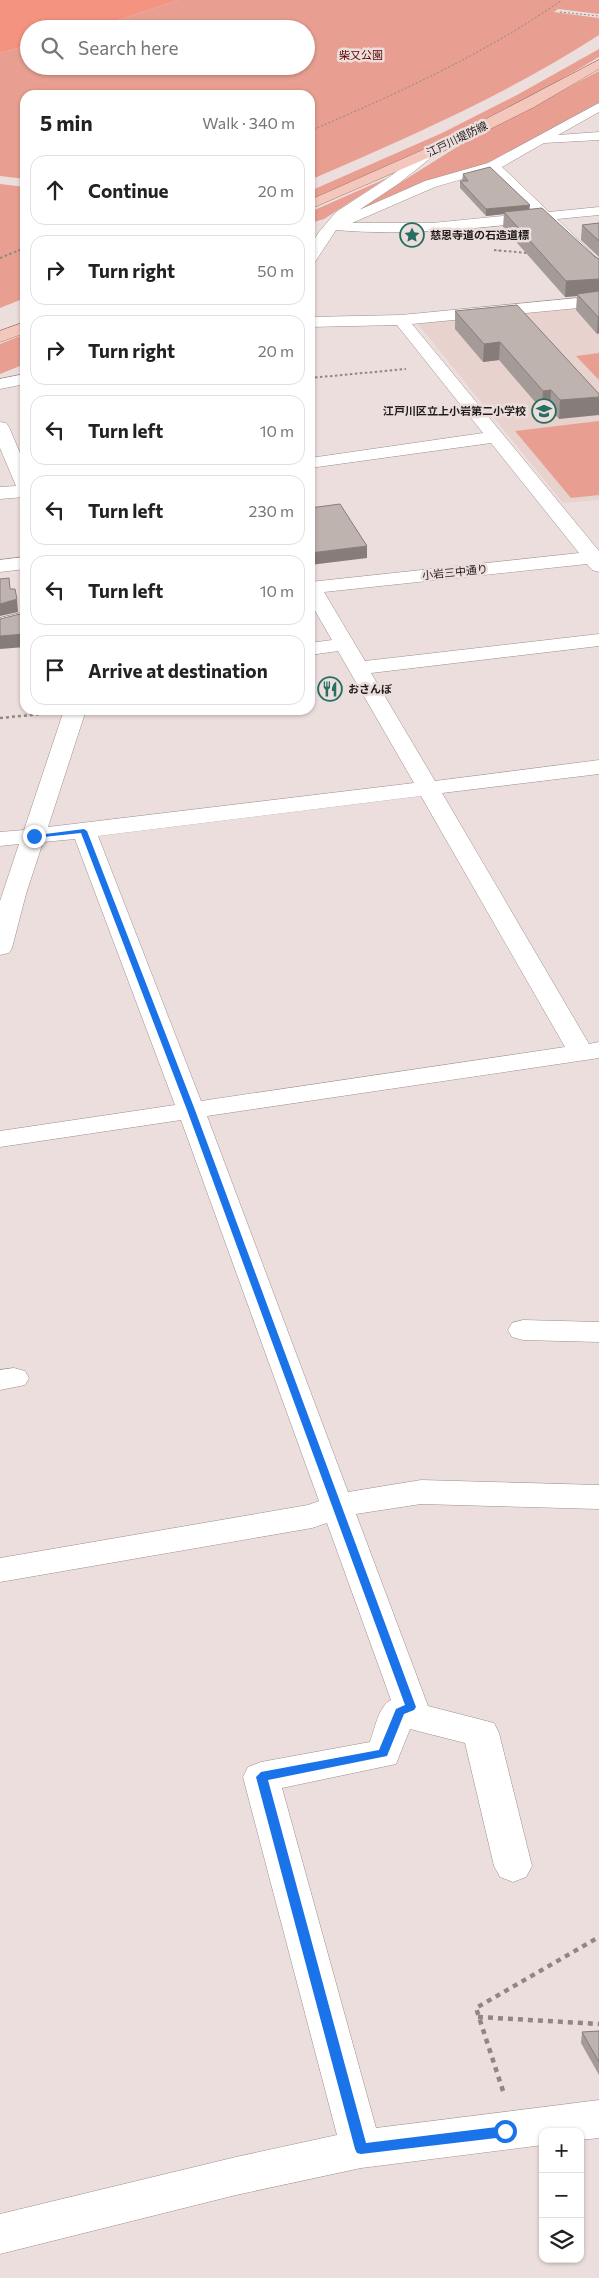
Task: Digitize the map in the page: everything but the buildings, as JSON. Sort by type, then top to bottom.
[{"type":"main road","name":"江戸川堤防線","points":[[315,203],[430,153],[530,103],[599,64]]},
{"type":"main road","points":[[0,337],[20,329]]},
{"type":"street","points":[[333,224],[352,218],[430,184],[493,166],[599,106]]},
{"type":"street","points":[[540,140],[599,136]]},
{"type":"street","points":[[315,250],[324,235],[341,215],[430,153]]},
{"type":"street","points":[[493,166],[598,264]]},
{"type":"street","points":[[333,224],[363,229],[404,230],[599,211]]},
{"type":"street","points":[[315,322],[401,320],[599,301]]},
{"type":"street","points":[[401,320],[597,560]]},
{"type":"street","points":[[0,384],[20,380]]},
{"type":"street","points":[[0,428],[20,474]]},
{"type":"street","points":[[315,462],[496,437]]},
{"type":"street","points":[[0,493],[20,491]]},
{"type":"street","name":"小岩三中通り","points":[[315,588],[597,560]]},
{"type":"street","points":[[0,566],[20,564]]},
{"type":"street","points":[[0,1139],[590,1052],[427,788],[315,595]]},
{"type":"street","points":[[0,624],[20,619]]},
{"type":"street","points":[[358,668],[599,640]]},
{"type":"street","points":[[315,647],[344,644]]},
{"type":"street","points":[[0,948],[14,894],[73,715]]},
{"type":"street","points":[[0,839],[84,831],[599,767]]},
{"type":"street","points":[[84,831],[191,1110],[336,1507],[405,1709],[383,1754],[261,1777],[361,2149]]},
{"type":"street","points":[[523,1330],[599,1332]]},
{"type":"street","points":[[0,1570],[312,1516],[336,1507],[421,1492],[599,1497]]},
{"type":"street","points":[[405,1709],[482,1733],[514,1866]]},
{"type":"street","points":[[0,2234],[236,2176],[361,2149],[599,2119]]},
{"type":"path","points":[[315,129],[376,102],[470,56],[511,33],[562,0]]},
{"type":"path","points":[[560,12],[599,16]]},
{"type":"path","points":[[0,258],[20,250]]},
{"type":"path","points":[[315,378],[439,366]]},
{"type":"path","points":[[0,718],[27,715]]},
{"type":"path","points":[[515,2130],[476,2008],[599,1937]]},
{"type":"path","points":[[478,2017],[599,2024]]},
{"type":"shaded area","points":[[0,0],[178,0],[118,20],[20,20],[20,47],[0,53]]},
{"type":"shaded area","name":"江戸川区立上小岩第二小学校","points":[[599,306],[599,500],[563,503],[417,323]]},
{"type":"green space","name":"柴又公園","points":[[178,0],[599,0],[599,14],[558,9],[554,12],[599,18],[599,35],[565,56],[458,114],[315,178],[315,90],[20,90],[20,178],[0,176],[0,53],[20,47],[20,75],[315,75],[315,20],[118,20]]},
{"type":"green space","points":[[599,49],[599,57],[493,116],[421,151],[315,198],[315,189],[442,133],[517,95]]},
{"type":"green space","points":[[599,71],[599,102],[492,161],[349,215],[460,145]]},
{"type":"green space","points":[[387,178],[324,219],[315,222],[315,210]]},
{"type":"green space","points":[[0,184],[20,186],[20,300],[0,308]]},
{"type":"green space","points":[[20,336],[20,366],[0,374],[0,344]]},
{"type":"green space","points":[[599,353],[599,380],[576,356]]},
{"type":"green space","points":[[599,421],[599,495],[571,498],[515,431]]},
{"type":"place","name":"慈恩寺道の石造道標","points":[[412,235]]},
{"type":"place","name":"江戸川区立上小岩第二小学校","points":[[544,411]]},
{"type":"place","name":"おさんぽ","points":[[330,689]]},
{"type":"route","points":[[34,836],[84,831],[191,1110],[411,1707],[400,1712],[383,1754],[261,1777],[361,2149],[505,2131]]}]
